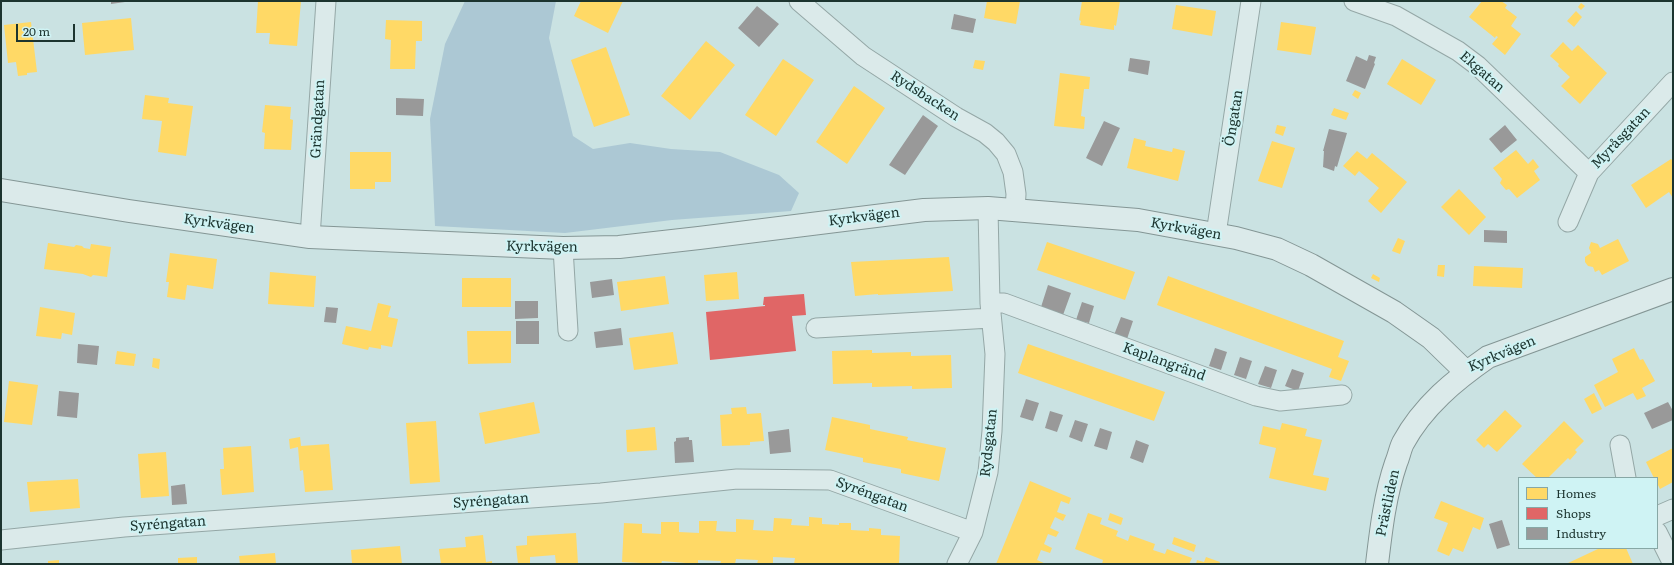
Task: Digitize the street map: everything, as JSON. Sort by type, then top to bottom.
[{"type":"street","name":"Grändgatan","points":[[310,236],[326,1]]},
{"type":"street","name":"Rydsbacken","points":[[800,1],[863,56],[996,142],[1006,154],[1013,172],[1016,194],[1015,210]]},
{"type":"street","name":"Öngatan","points":[[1216,234],[1251,1]]},
{"type":"street","name":"Ekgatan","points":[[1354,1],[1396,16],[1468,58],[1589,173]]},
{"type":"street","name":"Myråsgatan","points":[[1568,222],[1589,173],[1673,82]]},
{"type":"street","name":"Kyrkvägen","points":[[1,190],[129,211],[310,236],[563,248],[619,247],[924,210],[988,208],[1138,220],[1236,238],[1277,249],[1346,284],[1394,312],[1431,338],[1466,372],[1488,357],[1673,289]]},
{"type":"street","name":"Rydsgatan","points":[[957,564],[973,532],[988,472],[992,431],[995,354],[991,310],[988,208]]},
{"type":"street","points":[[563,248],[568,331]]},
{"type":"street","name":"Kaplangränd","points":[[991,310],[1004,303],[1256,396],[1280,401],[1342,395]]},
{"type":"street","points":[[816,328],[991,310]]},
{"type":"street","name":"Prästliden","points":[[1377,564],[1389,482],[1403,443],[1431,403],[1466,372]]},
{"type":"street","points":[[1620,445],[1626,477]]},
{"type":"street","name":"Syréngatan","points":[[1,540],[124,527],[601,493],[737,479],[830,480],[973,532]]},
{"type":"street","points":[[1658,516],[1673,508]]},
{"type":"street","points":[[1658,534],[1673,564]]},
{"type":"shaded area","points":[[465,1],[556,1],[549,38],[573,136],[593,149],[630,143],[671,149],[720,152],[779,175],[799,193],[791,211],[672,220],[565,233],[435,226],[430,119],[445,44]]},
{"type":"building: Homes","points":[[258,1],[301,1],[297,46],[269,44],[270,33],[256,33]]},
{"type":"building: Homes","points":[[581,1],[623,1],[608,33],[574,16]]},
{"type":"building: Homes","points":[[987,1],[1020,1],[1016,24],[984,18]]},
{"type":"building: Homes","points":[[1082,1],[1120,1],[1114,30],[1080,25],[1081,21],[1079,20]]},
{"type":"building: Homes","points":[[1482,1],[1501,1],[1507,5],[1505,8],[1517,17],[1511,26],[1521,34],[1505,55],[1492,44],[1498,37],[1496,36],[1495,38],[1469,17]]},
{"type":"building: Homes","points":[[1581,3],[1585,6],[1581,10],[1578,7]]},
{"type":"building: Homes","points":[[1176,5],[1216,11],[1212,36],[1172,29]]},
{"type":"building: Homes","points":[[1576,11],[1582,17],[1574,27],[1567,21]]},
{"type":"building: Homes","points":[[131,18],[134,50],[85,55],[82,23]]},
{"type":"building: Homes","points":[[386,20],[422,21],[422,41],[416,41],[415,69],[390,69],[391,40],[385,39]]},
{"type":"building: Homes","points":[[31,22],[37,72],[18,76],[16,62],[8,63],[4,25]]},
{"type":"building: Homes","points":[[1281,22],[1316,27],[1311,55],[1277,50]]},
{"type":"building: Homes","points":[[706,41],[735,65],[690,120],[661,96]]},
{"type":"building: Homes","points":[[1563,42],[1572,51],[1578,45],[1607,73],[1580,104],[1561,86],[1570,77],[1550,56]]},
{"type":"building: Homes","points":[[606,47],[630,115],[594,127],[571,60]]},
{"type":"building: Homes","points":[[783,59],[814,80],[776,136],[745,115]]},
{"type":"building: Homes","points":[[1402,59],[1436,80],[1421,105],[1387,84]]},
{"type":"building: Homes","points":[[975,60],[985,61],[983,70],[973,68]]},
{"type":"building: Homes","points":[[1060,73],[1090,77],[1089,89],[1084,89],[1081,116],[1085,117],[1084,129],[1054,126]]},
{"type":"building: Homes","points":[[854,86],[885,108],[847,164],[816,142]]},
{"type":"building: Homes","points":[[1355,90],[1361,93],[1358,99],[1352,95]]},
{"type":"building: Homes","points":[[145,95],[169,98],[168,103],[193,106],[186,156],[158,152],[162,121],[142,119]]},
{"type":"building: Homes","points":[[265,105],[291,107],[290,119],[293,120],[291,150],[264,149],[265,133],[262,132]]},
{"type":"building: Homes","points":[[1334,108],[1349,113],[1346,120],[1331,115]]},
{"type":"building: Homes","points":[[1277,125],[1286,127],[1283,136],[1275,133]]},
{"type":"building: Homes","points":[[1134,138],[1146,141],[1145,146],[1172,152],[1173,148],[1185,151],[1178,181],[1127,168]]},
{"type":"building: Homes","points":[[1272,141],[1295,148],[1282,188],[1258,181]]},
{"type":"building: Homes","points":[[1516,150],[1528,164],[1533,159],[1539,167],[1534,171],[1540,180],[1517,198],[1509,189],[1506,190],[1500,183],[1502,179],[1493,168]]},
{"type":"building: Homes","points":[[1357,151],[1367,159],[1372,153],[1407,182],[1381,213],[1368,201],[1379,188],[1359,171],[1355,176],[1343,166]]},
{"type":"building: Homes","points":[[350,152],[391,152],[391,182],[375,182],[375,189],[350,189]]},
{"type":"building: Homes","points":[[1671,159],[1673,161],[1673,198],[1669,192],[1646,208],[1631,185]]},
{"type":"building: Homes","points":[[1459,189],[1486,217],[1469,235],[1441,207]]},
{"type":"building: Homes","points":[[1398,238],[1405,241],[1400,254],[1392,251]]},
{"type":"building: Homes","points":[[1618,239],[1629,261],[1602,275],[1599,270],[1595,272],[1593,267],[1588,266],[1585,262],[1585,257],[1591,253],[1589,248],[1591,242],[1598,244],[1600,248]]},
{"type":"building: Homes","points":[[1047,242],[1135,272],[1125,300],[1037,270]]},
{"type":"building: Homes","points":[[48,243],[74,247],[76,245],[90,249],[91,244],[111,247],[107,277],[93,275],[91,277],[83,274],[44,269]]},
{"type":"building: Homes","points":[[170,253],[217,259],[213,289],[187,285],[185,300],[167,297],[169,282],[166,282]]},
{"type":"building: Homes","points":[[949,257],[953,291],[855,296],[851,262]]},
{"type":"building: Homes","points":[[1438,265],[1445,265],[1444,277],[1437,276]]},
{"type":"building: Homes","points":[[1474,266],[1523,268],[1522,288],[1473,286]]},
{"type":"building: Homes","points":[[270,272],[316,276],[314,307],[268,304]]},
{"type":"building: Homes","points":[[737,272],[739,299],[706,301],[704,275]]},
{"type":"building: Homes","points":[[1373,274],[1380,278],[1379,282],[1371,278]]},
{"type":"building: Homes","points":[[665,276],[669,304],[621,311],[617,282]]},
{"type":"building: Homes","points":[[1168,276],[1344,341],[1338,357],[1349,361],[1341,381],[1329,377],[1332,369],[1157,305]]},
{"type":"building: Homes","points":[[462,278],[511,278],[511,307],[462,307]]},
{"type":"building: Homes","points":[[378,303],[391,306],[388,317],[398,319],[392,347],[381,345],[381,349],[369,347],[368,350],[342,344],[346,326],[371,331]]},
{"type":"building: Homes","points":[[40,307],[75,313],[72,335],[62,333],[61,339],[36,336]]},
{"type":"building: Homes","points":[[467,331],[511,331],[511,363],[468,364]]},
{"type":"building: Homes","points":[[673,332],[678,364],[634,370],[629,338]]},
{"type":"building: Homes","points":[[1028,344],[1165,392],[1154,421],[1018,373]]},
{"type":"building: Homes","points":[[1634,348],[1640,360],[1643,359],[1655,381],[1642,388],[1646,396],[1637,400],[1633,393],[1605,407],[1594,385],[1618,372],[1612,359]]},
{"type":"building: Homes","points":[[872,350],[872,353],[911,352],[911,356],[951,355],[952,388],[912,389],[912,386],[872,387],[872,383],[833,384],[832,351]]},
{"type":"building: Homes","points":[[117,351],[136,354],[134,366],[115,364]]},
{"type":"building: Homes","points":[[153,358],[160,359],[159,369],[152,367]]},
{"type":"building: Homes","points":[[9,381],[38,385],[32,425],[4,422]]},
{"type":"building: Homes","points":[[1594,393],[1602,409],[1592,414],[1584,399]]},
{"type":"building: Homes","points":[[534,402],[540,433],[485,444],[479,413]]},
{"type":"building: Homes","points":[[746,407],[747,414],[761,413],[764,441],[750,442],[750,445],[722,446],[720,415],[732,414],[731,408]]},
{"type":"building: Homes","points":[[1505,410],[1522,426],[1497,452],[1488,444],[1484,448],[1476,440]]},
{"type":"building: Homes","points":[[832,417],[870,425],[870,429],[908,437],[907,440],[946,448],[939,481],[901,473],[901,469],[863,462],[863,458],[825,450]]},
{"type":"building: Homes","points":[[436,421],[440,482],[410,484],[406,423]]},
{"type":"building: Homes","points":[[1564,421],[1584,441],[1575,450],[1577,452],[1570,460],[1568,458],[1549,477],[1536,477],[1522,464]]},
{"type":"building: Homes","points":[[1282,423],[1307,429],[1305,436],[1322,440],[1313,475],[1329,478],[1326,491],[1269,478],[1276,448],[1259,444],[1263,426],[1280,430]]},
{"type":"building: Homes","points":[[655,427],[657,450],[627,452],[626,430]]},
{"type":"building: Homes","points":[[300,437],[301,446],[329,444],[333,490],[305,492],[303,470],[300,471],[298,447],[290,449],[289,439]]},
{"type":"building: Homes","points":[[251,446],[254,492],[222,495],[220,469],[224,469],[223,448]]},
{"type":"building: Homes","points":[[1673,448],[1673,482],[1660,489],[1658,485],[1658,477],[1654,477],[1646,462]]},
{"type":"building: Homes","points":[[166,452],[169,496],[141,498],[138,454]]},
{"type":"building: Homes","points":[[78,479],[80,508],[30,512],[27,482]]},
{"type":"building: Homes","points":[[1030,481],[1071,498],[1069,504],[1061,501],[1057,512],[1066,515],[1063,521],[1055,517],[1050,528],[1059,532],[1056,537],[1048,534],[1044,544],[1052,548],[1050,553],[1041,550],[1037,560],[1046,564],[996,564]]},
{"type":"building: Homes","points":[[1441,501],[1484,518],[1480,530],[1473,527],[1463,552],[1453,548],[1449,556],[1437,551],[1448,523],[1434,518]]},
{"type":"building: Homes","points":[[1088,513],[1102,518],[1100,524],[1118,531],[1116,536],[1128,541],[1130,535],[1155,544],[1153,550],[1165,554],[1167,549],[1192,558],[1189,564],[1102,564],[1103,560],[1075,549]]},
{"type":"building: Homes","points":[[1110,513],[1123,518],[1121,525],[1108,520]]},
{"type":"building: Homes","points":[[809,517],[822,518],[822,524],[839,525],[839,523],[851,523],[851,530],[869,531],[869,528],[881,529],[881,535],[900,536],[899,564],[794,564],[795,558],[773,557],[773,564],[757,564],[758,560],[736,559],[735,564],[720,564],[721,561],[698,560],[698,564],[662,561],[661,564],[622,562],[624,523],[642,524],[642,533],[661,534],[661,522],[679,522],[679,532],[699,533],[699,521],[717,521],[716,531],[736,532],[736,519],[754,520],[753,530],[773,531],[774,518],[792,519],[791,525],[809,526]]},
{"type":"building: Homes","points":[[576,533],[578,564],[556,564],[555,555],[530,557],[530,564],[518,564],[516,546],[527,545],[527,536]]},
{"type":"building: Homes","points":[[483,535],[486,562],[492,561],[492,564],[441,564],[439,549],[466,547],[465,537]]},
{"type":"building: Homes","points":[[1174,537],[1196,545],[1194,552],[1172,544]]},
{"type":"building: Homes","points":[[400,546],[402,564],[348,564],[352,563],[351,550]]},
{"type":"building: Homes","points":[[1598,549],[1626,549],[1633,564],[1566,564]]},
{"type":"building: Homes","points":[[275,553],[276,564],[240,564],[239,556]]},
{"type":"building: Homes","points":[[197,557],[197,564],[178,564],[178,558]]},
{"type":"building: Homes","points":[[1206,557],[1220,562],[1219,564],[1196,564],[1197,560],[1204,562]]},
{"type":"building: Homes","points":[[59,560],[59,564],[48,564],[48,561]]},
{"type":"building: Shops","points":[[804,294],[806,315],[792,316],[796,351],[710,360],[706,312],[765,306],[763,305],[764,297]]},
{"type":"building: Industry","points":[[111,1],[125,1],[125,2],[111,4]]},
{"type":"building: Industry","points":[[757,6],[779,24],[759,47],[738,28]]},
{"type":"building: Industry","points":[[954,14],[976,19],[973,33],[951,29]]},
{"type":"building: Industry","points":[[1369,55],[1376,57],[1375,64],[1365,89],[1346,81],[1356,56],[1367,61]]},
{"type":"building: Industry","points":[[1130,58],[1150,61],[1148,75],[1128,71]]},
{"type":"building: Industry","points":[[396,98],[424,99],[423,116],[396,115]]},
{"type":"building: Industry","points":[[923,115],[938,126],[905,175],[889,165]]},
{"type":"building: Industry","points":[[1104,121],[1120,128],[1102,166],[1086,158]]},
{"type":"building: Industry","points":[[1505,125],[1517,140],[1501,153],[1489,139]]},
{"type":"building: Industry","points":[[1329,129],[1347,133],[1337,167],[1335,166],[1334,171],[1323,167],[1323,151]]},
{"type":"building: Industry","points":[[1484,230],[1507,231],[1507,243],[1484,242]]},
{"type":"building: Industry","points":[[612,279],[614,295],[592,298],[590,282]]},
{"type":"building: Industry","points":[[1048,285],[1071,293],[1063,315],[1041,307]]},
{"type":"building: Industry","points":[[515,301],[538,301],[538,318],[515,319]]},
{"type":"building: Industry","points":[[1082,302],[1094,306],[1089,323],[1076,320]]},
{"type":"building: Industry","points":[[326,307],[338,308],[336,323],[324,322]]},
{"type":"building: Industry","points":[[1121,317],[1133,321],[1127,339],[1114,335]]},
{"type":"building: Industry","points":[[516,321],[539,321],[539,344],[516,344]]},
{"type":"building: Industry","points":[[621,328],[623,345],[596,348],[594,332]]},
{"type":"building: Industry","points":[[78,344],[99,346],[97,365],[77,363]]},
{"type":"building: Industry","points":[[1215,348],[1227,352],[1221,370],[1209,366]]},
{"type":"building: Industry","points":[[1240,357],[1252,361],[1246,379],[1234,375]]},
{"type":"building: Industry","points":[[1265,366],[1277,370],[1271,388],[1258,384]]},
{"type":"building: Industry","points":[[1292,369],[1304,373],[1298,391],[1285,386]]},
{"type":"building: Industry","points":[[59,391],[79,393],[77,418],[57,416]]},
{"type":"building: Industry","points":[[1026,399],[1039,403],[1033,421],[1020,417]]},
{"type":"building: Industry","points":[[1668,402],[1673,411],[1673,420],[1652,429],[1644,413]]},
{"type":"building: Industry","points":[[1050,411],[1063,415],[1057,432],[1045,428]]},
{"type":"building: Industry","points":[[1075,420],[1088,424],[1082,442],[1069,437]]},
{"type":"building: Industry","points":[[1100,428],[1112,432],[1107,450],[1094,446]]},
{"type":"building: Industry","points":[[789,429],[791,452],[770,454],[768,432]]},
{"type":"building: Industry","points":[[689,437],[689,440],[692,440],[694,462],[675,463],[674,442],[676,441],[676,438]]},
{"type":"building: Industry","points":[[1136,440],[1149,445],[1143,463],[1130,458]]},
{"type":"building: Industry","points":[[185,484],[187,504],[172,505],[171,486]]},
{"type":"building: Industry","points":[[1502,520],[1510,545],[1497,549],[1489,524]]}]
